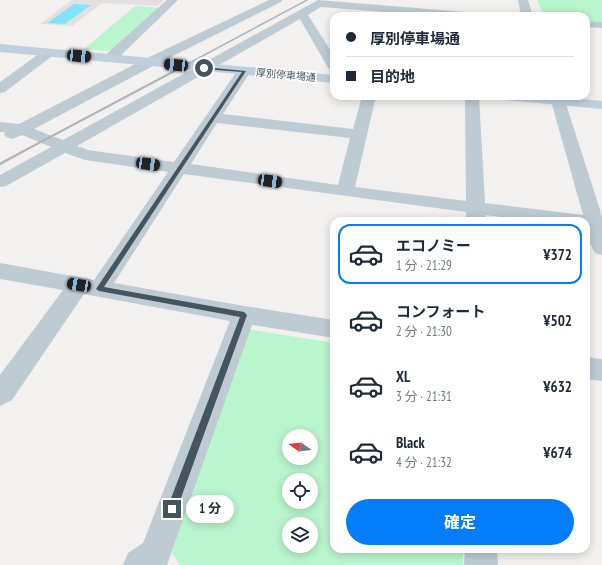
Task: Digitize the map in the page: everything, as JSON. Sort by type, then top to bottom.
[{"type":"main road","name":"厚別停車場通","points":[[0,48],[330,79]]},
{"type":"main road","points":[[548,100],[602,106]]},
{"type":"street","points":[[109,59],[173,0]]},
{"type":"street","points":[[252,0],[288,8],[330,61]]},
{"type":"street","points":[[523,0],[526,12]]},
{"type":"street","points":[[0,140],[148,62],[288,8],[323,2],[406,12]]},
{"type":"street","points":[[0,182],[204,68],[288,8]]},
{"type":"street","points":[[590,24],[602,26]]},
{"type":"street","points":[[0,89],[48,53]]},
{"type":"street","points":[[0,394],[89,287],[180,168],[244,71]]},
{"type":"street","points":[[345,191],[358,134],[368,100]]},
{"type":"street","points":[[472,100],[476,215]]},
{"type":"street","points":[[558,101],[586,217]]},
{"type":"street","points":[[214,118],[358,134]]},
{"type":"street","points":[[0,127],[21,129],[85,155],[345,191],[476,215],[508,217]]},
{"type":"street","points":[[590,227],[602,248]]},
{"type":"street","points":[[0,271],[244,315],[330,328]]},
{"type":"street","points":[[152,561],[244,315]]},
{"type":"street","points":[[590,368],[602,370]]},
{"type":"street","points":[[481,553],[481,565]]},
{"type":"shaded area","points":[[72,0],[164,0],[157,6],[102,3],[72,26],[40,24]]},
{"type":"green space","points":[[537,0],[602,0],[602,24],[590,23],[590,12],[542,12]]},
{"type":"green space","points":[[135,6],[160,8],[114,49],[106,51],[84,49]]},
{"type":"green space","points":[[246,329],[330,342],[330,553],[463,553],[463,565],[180,565],[172,552]]},
{"type":"water","points":[[74,4],[91,5],[65,24],[47,23]]},
{"type":"railway","points":[[180,68],[307,0]]},
{"type":"railway","points":[[20,153],[182,67]]},
{"type":"railway","points":[[0,164],[22,152]]},
{"type":"route","points":[[172,509],[244,315],[99,289],[244,71],[204,68]]}]
